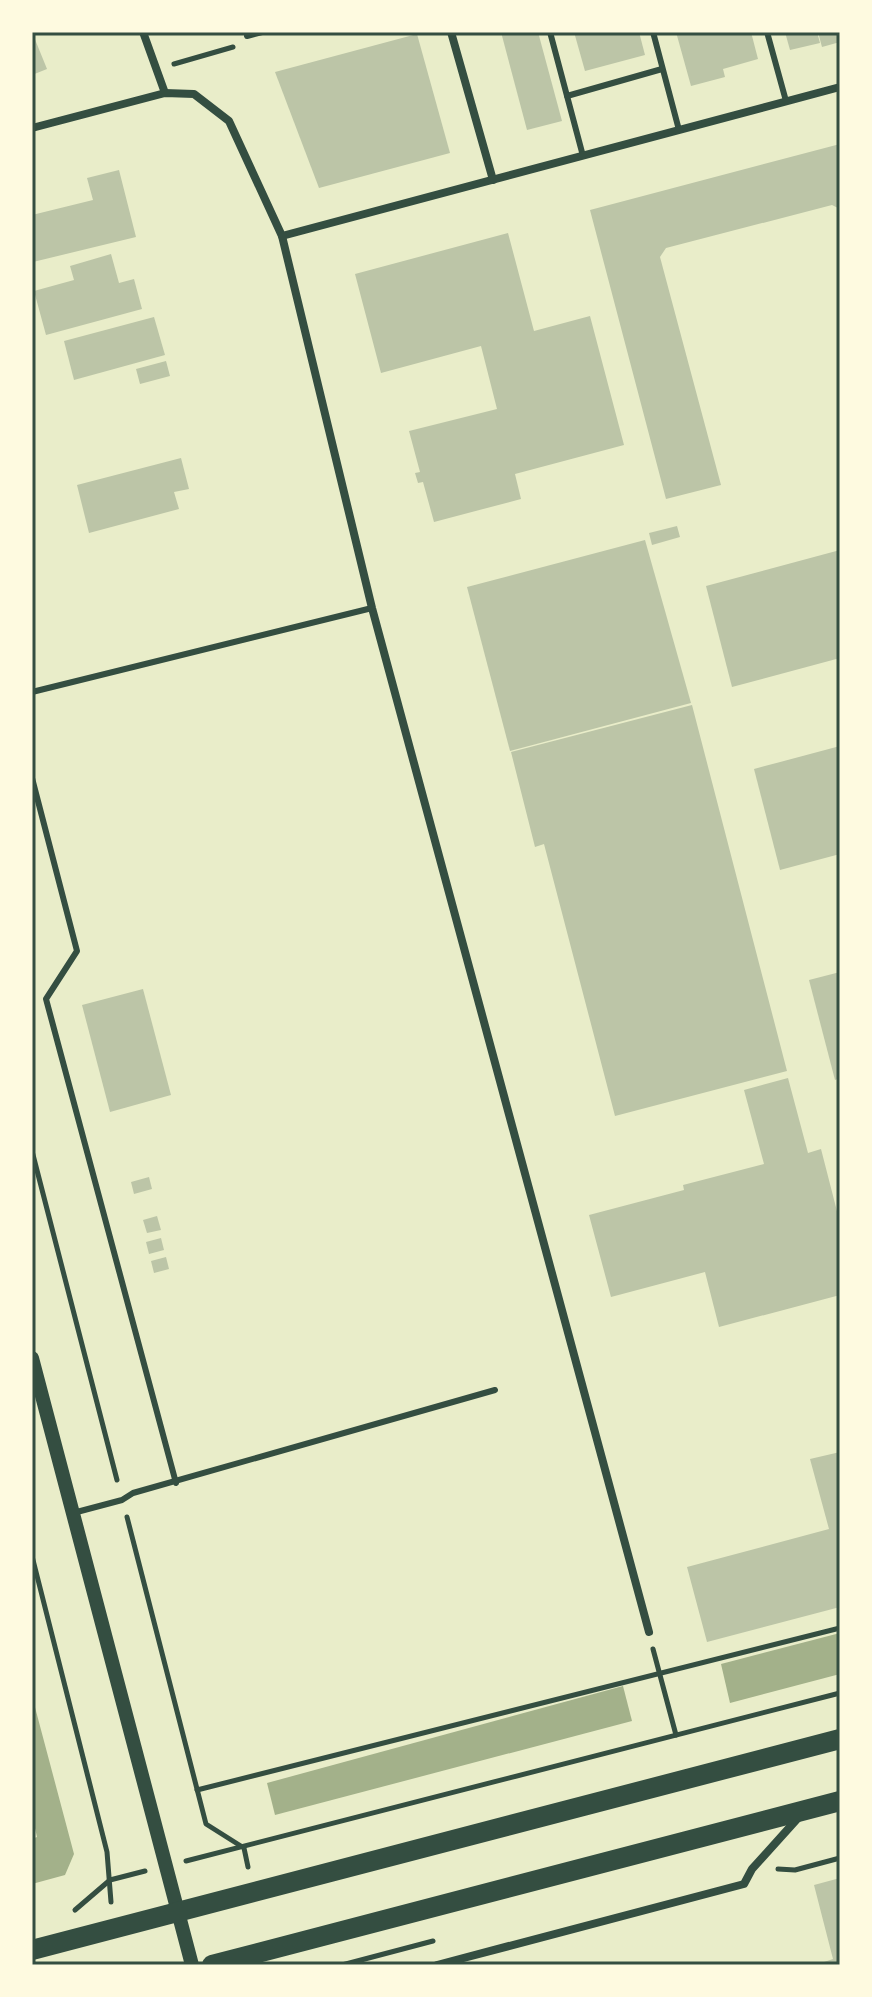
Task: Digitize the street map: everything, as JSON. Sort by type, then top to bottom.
[{"type":"main road","points":[[32,1950],[840,1739]]},
{"type":"main road","points":[[212,1965],[840,1801]]},
{"type":"street","points":[[143,32],[165,93]]},
{"type":"street","points":[[451,32],[493,180]]},
{"type":"street","points":[[282,236],[840,87]]},
{"type":"street","points":[[32,128],[165,93],[194,94],[229,121],[282,236],[372,608],[649,1632]]},
{"type":"street","points":[[32,1358],[192,1965]]},
{"type":"street","points":[[437,1965],[744,1884],[752,1869],[805,1810]]},
{"type":"lane","points":[[247,36],[262,32]]},
{"type":"lane","points":[[550,32],[583,156]]},
{"type":"lane","points":[[653,32],[679,130]]},
{"type":"lane","points":[[767,32],[786,101]]},
{"type":"lane","points":[[567,96],[662,69]]},
{"type":"lane","points":[[32,692],[372,608]]},
{"type":"lane","points":[[32,778],[77,951],[46,999],[176,1483]]},
{"type":"lane","points":[[73,1513],[122,1500],[133,1493],[495,1390]]},
{"type":"path","points":[[156,69],[230,49],[247,36]]},
{"type":"path","points":[[32,1151],[206,1824],[244,1848],[254,1891]]},
{"type":"path","points":[[32,1556],[107,1852],[114,1928]]},
{"type":"path","points":[[197,1790],[840,1628]]},
{"type":"path","points":[[649,1632],[676,1735]]},
{"type":"path","points":[[68,1916],[110,1880],[840,1693]]},
{"type":"shaded area","points":[[840,1633],[840,1674],[730,1703],[721,1664]]},
{"type":"shaded area","points":[[623,1686],[632,1721],[275,1815],[267,1783]]},
{"type":"shaded area","points":[[32,1696],[74,1854],[65,1875],[32,1884],[32,1839],[37,1837],[32,1815]]},
{"type":"building","points":[[32,32],[47,69],[32,75]]},
{"type":"building","points":[[501,32],[538,32],[562,121],[527,130]]},
{"type":"building","points":[[574,32],[639,32],[645,55],[585,71]]},
{"type":"building","points":[[676,32],[751,32],[758,59],[723,69],[725,77],[691,86]]},
{"type":"building","points":[[785,32],[817,32],[820,43],[790,50]]},
{"type":"building","points":[[818,32],[840,32],[840,42],[822,47]]},
{"type":"building","points":[[417,34],[450,153],[319,188],[275,72]]},
{"type":"building","points":[[840,144],[840,209],[832,205],[666,248],[660,257],[721,485],[666,499],[590,210]]},
{"type":"building","points":[[119,170],[136,237],[33,262],[32,215],[93,200],[87,178]]},
{"type":"building","points":[[508,233],[534,331],[590,316],[624,445],[515,474],[521,499],[434,522],[423,482],[418,483],[415,473],[420,472],[409,431],[497,409],[481,346],[381,373],[355,274]]},
{"type":"building","points":[[111,254],[119,283],[134,279],[142,309],[46,335],[34,291],[74,280],[70,266]]},
{"type":"building","points":[[154,317],[165,355],[74,380],[64,341]]},
{"type":"building","points":[[166,361],[170,376],[140,384],[136,369]]},
{"type":"building","points":[[181,458],[189,489],[174,492],[179,509],[89,533],[77,485]]},
{"type":"building","points":[[677,526],[680,537],[652,545],[649,533]]},
{"type":"building","points":[[645,540],[691,703],[510,751],[467,587]]},
{"type":"building","points":[[840,550],[840,658],[732,687],[706,586]]},
{"type":"building","points":[[692,705],[787,1071],[615,1116],[544,844],[535,847],[511,752]]},
{"type":"building","points":[[840,746],[840,854],[780,870],[754,769]]},
{"type":"building","points":[[840,972],[840,1078],[835,1080],[809,980]]},
{"type":"building","points":[[143,989],[171,1095],[110,1112],[82,1005]]},
{"type":"building","points":[[788,1078],[808,1153],[821,1149],[840,1223],[840,1295],[719,1327],[705,1272],[611,1297],[589,1215],[684,1190],[683,1185],[764,1164],[744,1090]]},
{"type":"building","points":[[149,1177],[152,1189],[134,1194],[131,1182]]},
{"type":"building","points":[[157,1216],[161,1230],[147,1233],[143,1220]]},
{"type":"building","points":[[161,1238],[164,1250],[149,1254],[146,1242]]},
{"type":"building","points":[[166,1257],[169,1269],[154,1273],[151,1261]]},
{"type":"building","points":[[840,1452],[840,1607],[707,1642],[687,1567],[829,1529],[810,1459]]},
{"type":"building","points":[[840,1878],[840,1965],[815,1965],[833,1959],[814,1885]]}]
